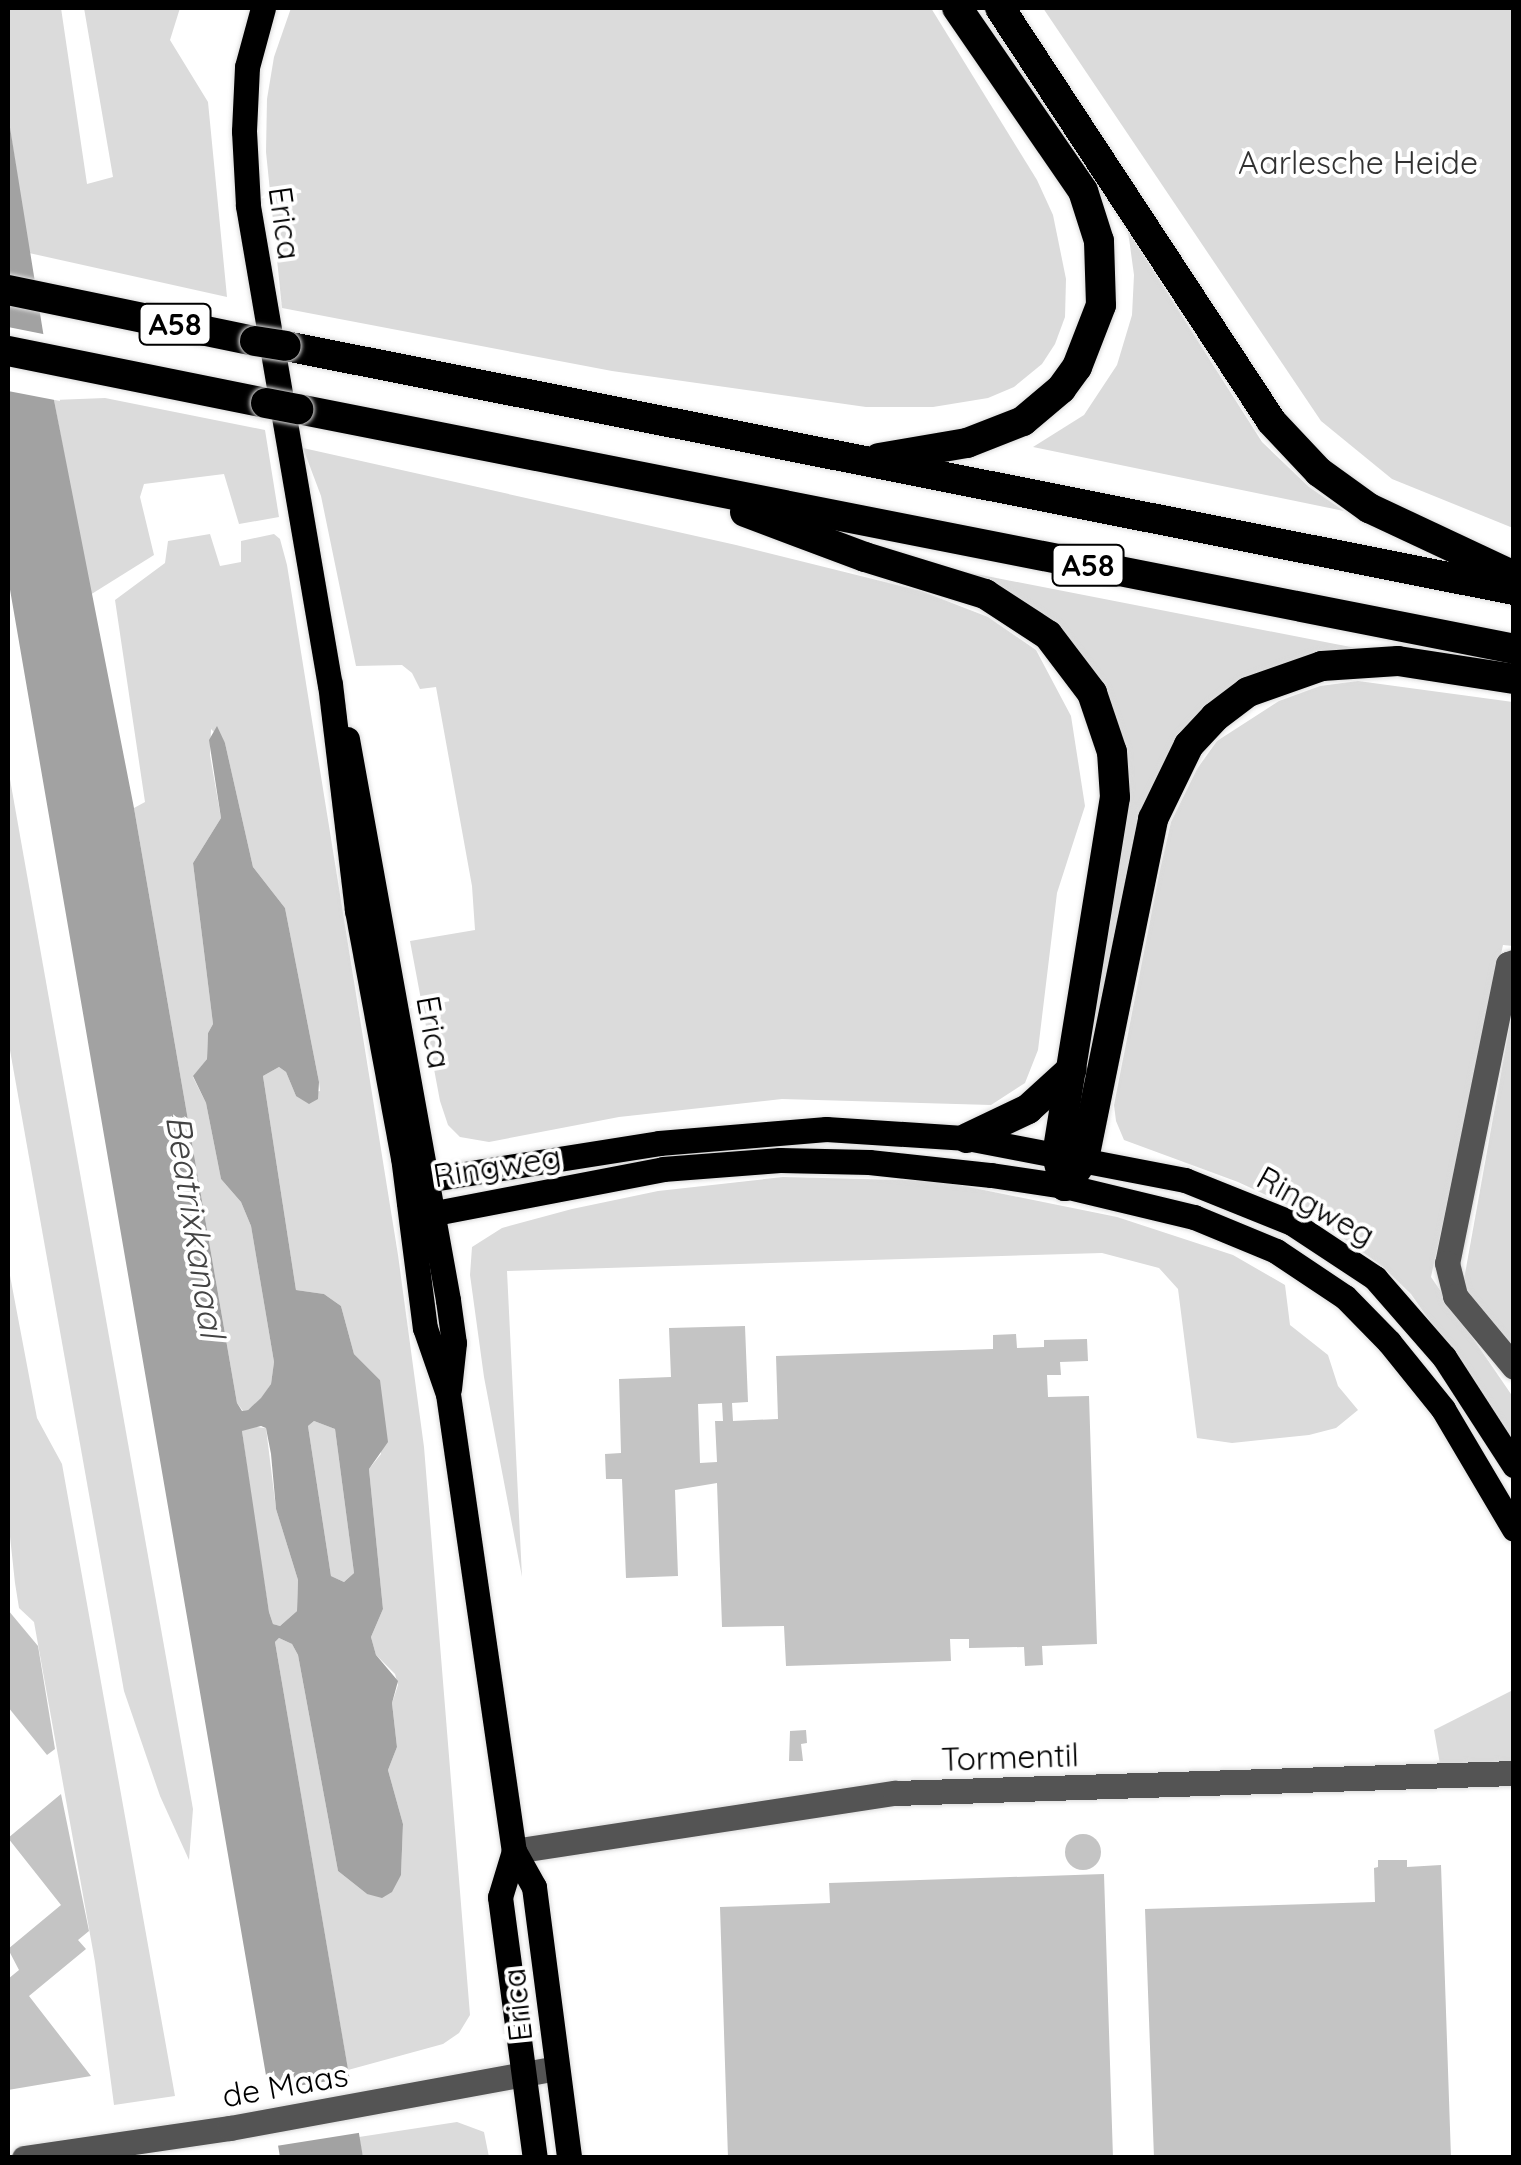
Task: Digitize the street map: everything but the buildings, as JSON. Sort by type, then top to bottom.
[{"type":"highway","name":"A58","points":[[867,460],[966,443],[1023,422],[1061,389],[1077,367],[1101,305],[1100,241],[1083,191],[958,8]]},
{"type":"highway","points":[[1000,8],[1271,421],[1319,472],[1370,508],[1514,576]]},
{"type":"highway","name":"A58","points":[[8,290],[1514,590]]},
{"type":"highway","name":"A58","points":[[8,351],[1514,649]]},
{"type":"highway","name":"A58","points":[[662,480],[864,557],[985,594],[1028,618],[1081,674],[1101,714],[1116,776],[1112,832],[1072,1068],[1071,1157]]},
{"type":"highway","name":"A58","points":[[1065,1186],[1153,819],[1190,744],[1215,717],[1248,692],[1322,666],[1398,661],[1514,680]]},
{"type":"highway","points":[[967,1138],[1028,1109],[1072,1068]]},
{"type":"main road","name":"Erica","points":[[263,8],[248,68],[244,130],[248,206],[330,684],[357,910],[420,1208],[425,1328],[448,1394],[514,1851],[534,1887],[554,2012],[556,2068],[569,2158]]},
{"type":"main road","name":"Erica","points":[[330,684],[353,760],[426,1180],[420,1208]]},
{"type":"main road","name":"Ringweg","points":[[426,1180],[748,1133],[826,1129],[967,1138],[1185,1180],[1242,1200],[1343,1254],[1375,1278],[1413,1316],[1472,1395],[1514,1465]]},
{"type":"main road","name":"Ringweg","points":[[420,1208],[663,1169],[780,1160],[928,1167],[1065,1186],[1147,1204],[1238,1232],[1318,1275],[1389,1342],[1443,1408],[1514,1529]]},
{"type":"main road","name":"Erica","points":[[514,1851],[500,1898],[535,2158]]},
{"type":"street","points":[[1514,962],[1508,964],[1447,1263],[1455,1296],[1514,1367]]},
{"type":"street","name":"Tormentil","points":[[514,1851],[895,1793],[1514,1774]]},
{"type":"street","name":"de Maas","points":[[24,2158],[230,2128],[556,2068]]},
{"type":"green space","points":[[8,8],[61,8],[87,184],[113,177],[84,8],[180,8],[170,40],[208,102],[227,297],[29,253],[8,115]]},
{"type":"green space","points":[[291,8],[931,8],[1037,180],[1053,215],[1066,279],[1065,317],[1055,344],[1042,364],[1014,387],[988,398],[933,407],[866,407],[612,371],[282,308],[266,152],[267,99],[274,57]]},
{"type":"green space","name":"Aarlesche Heide","points":[[1043,8],[1513,8],[1513,528],[1392,479],[1321,421]]},
{"type":"green space","points":[[1128,231],[1262,442],[1309,487],[1344,511],[1033,447],[1084,415],[1117,365],[1132,315],[1134,275]]},
{"type":"green space","points":[[105,398],[265,430],[279,517],[239,524],[224,474],[144,484],[140,497],[154,555],[90,595],[54,400]]},
{"type":"green space","points":[[303,448],[736,545],[921,591],[988,617],[1036,650],[1071,716],[1085,806],[1057,893],[1038,1050],[1025,1083],[991,1105],[782,1099],[619,1117],[489,1142],[460,1137],[448,1125],[440,1101],[410,941],[475,930],[472,886],[436,687],[420,689],[412,673],[402,665],[356,666],[321,496]]},
{"type":"green space","points":[[210,534],[220,566],[241,562],[241,541],[274,534],[280,539],[287,565],[398,1255],[424,1447],[470,2015],[459,2033],[443,2044],[348,2070],[275,1642],[279,1638],[292,1644],[298,1655],[338,1871],[367,1894],[401,1875],[403,1824],[388,1770],[397,1747],[392,1703],[398,1685],[395,1674],[376,1655],[371,1637],[383,1609],[369,1469],[381,1454],[380,1380],[354,1354],[341,1306],[324,1294],[296,1290],[263,1076],[279,1067],[286,1072],[296,1096],[320,1091],[319,1082],[285,908],[253,867],[225,743],[211,729],[210,755],[221,818],[193,863],[213,1024],[208,1033],[207,1059],[193,1077],[206,1103],[221,1179],[241,1202],[251,1226],[274,1362],[271,1384],[262,1398],[243,1411],[237,1403],[134,808],[145,802],[115,600],[165,563],[168,541]]},
{"type":"green space","points":[[955,570],[1366,650],[1192,734],[1100,1055],[1089,1053],[1127,807],[1109,709]]},
{"type":"green space","points":[[1358,681],[1513,702],[1513,946],[1503,945],[1431,1277],[1513,1397],[1513,1455],[1455,1357],[1411,1294],[1382,1266],[1314,1217],[1238,1182],[1124,1140],[1116,1121],[1114,1105],[1171,822],[1197,769],[1217,741],[1279,701],[1320,686]]},
{"type":"green space","points":[[8,768],[193,1809],[189,1860],[160,1796],[124,1691],[8,1039]]},
{"type":"green space","points":[[1513,1007],[1513,1359],[1470,1305],[1463,1285]]},
{"type":"green space","points":[[783,1177],[939,1181],[1117,1217],[1233,1255],[1285,1285],[1290,1325],[1328,1355],[1338,1386],[1358,1410],[1336,1428],[1309,1435],[1232,1443],[1197,1438],[1178,1289],[1159,1268],[1102,1253],[507,1271],[522,1577],[484,1377],[470,1275],[472,1247],[502,1228],[572,1209],[658,1191]]},
{"type":"green space","points":[[8,1265],[37,1418],[62,1464],[175,2096],[114,2105],[95,1962],[34,1622],[19,1608],[15,1583],[8,1518]]},
{"type":"green space","points":[[314,1421],[335,1429],[354,1573],[344,1582],[331,1576],[308,1426]]},
{"type":"green space","points":[[248,1426],[266,1428],[276,1509],[298,1580],[297,1611],[280,1626],[273,1624],[269,1612],[256,1532],[242,1431]]},
{"type":"green space","points":[[1513,1690],[1513,1761],[1440,1764],[1434,1730]]},
{"type":"green space","points":[[457,2122],[484,2132],[489,2157],[363,2157],[359,2137]]},
{"type":"water","name":"Beatrixkanaal","points":[[8,115],[54,400],[134,808],[237,1403],[242,1411],[248,1410],[261,1398],[271,1384],[274,1362],[251,1226],[241,1202],[221,1179],[206,1103],[193,1076],[207,1059],[208,1033],[213,1024],[193,863],[221,818],[209,740],[217,726],[225,743],[253,867],[285,908],[319,1082],[318,1099],[309,1104],[296,1096],[286,1072],[279,1067],[263,1076],[296,1290],[324,1294],[341,1306],[354,1354],[380,1380],[388,1442],[369,1469],[383,1609],[371,1637],[376,1655],[398,1681],[392,1703],[397,1747],[388,1770],[403,1824],[401,1875],[392,1892],[382,1898],[367,1894],[338,1871],[298,1655],[292,1644],[279,1638],[275,1642],[363,2157],[280,2157],[8,578]],"holes":[[[314,1421],[335,1429],[354,1573],[344,1582],[331,1576],[308,1426]],[[266,1428],[271,1454],[276,1509],[298,1580],[297,1611],[280,1626],[273,1624],[269,1612],[242,1431]]]},
{"type":"pier","points":[[8,327],[48,335],[60,401],[8,391]]},
{"type":"pier","points":[[354,2077],[363,2132],[273,2147],[264,2091]]}]
